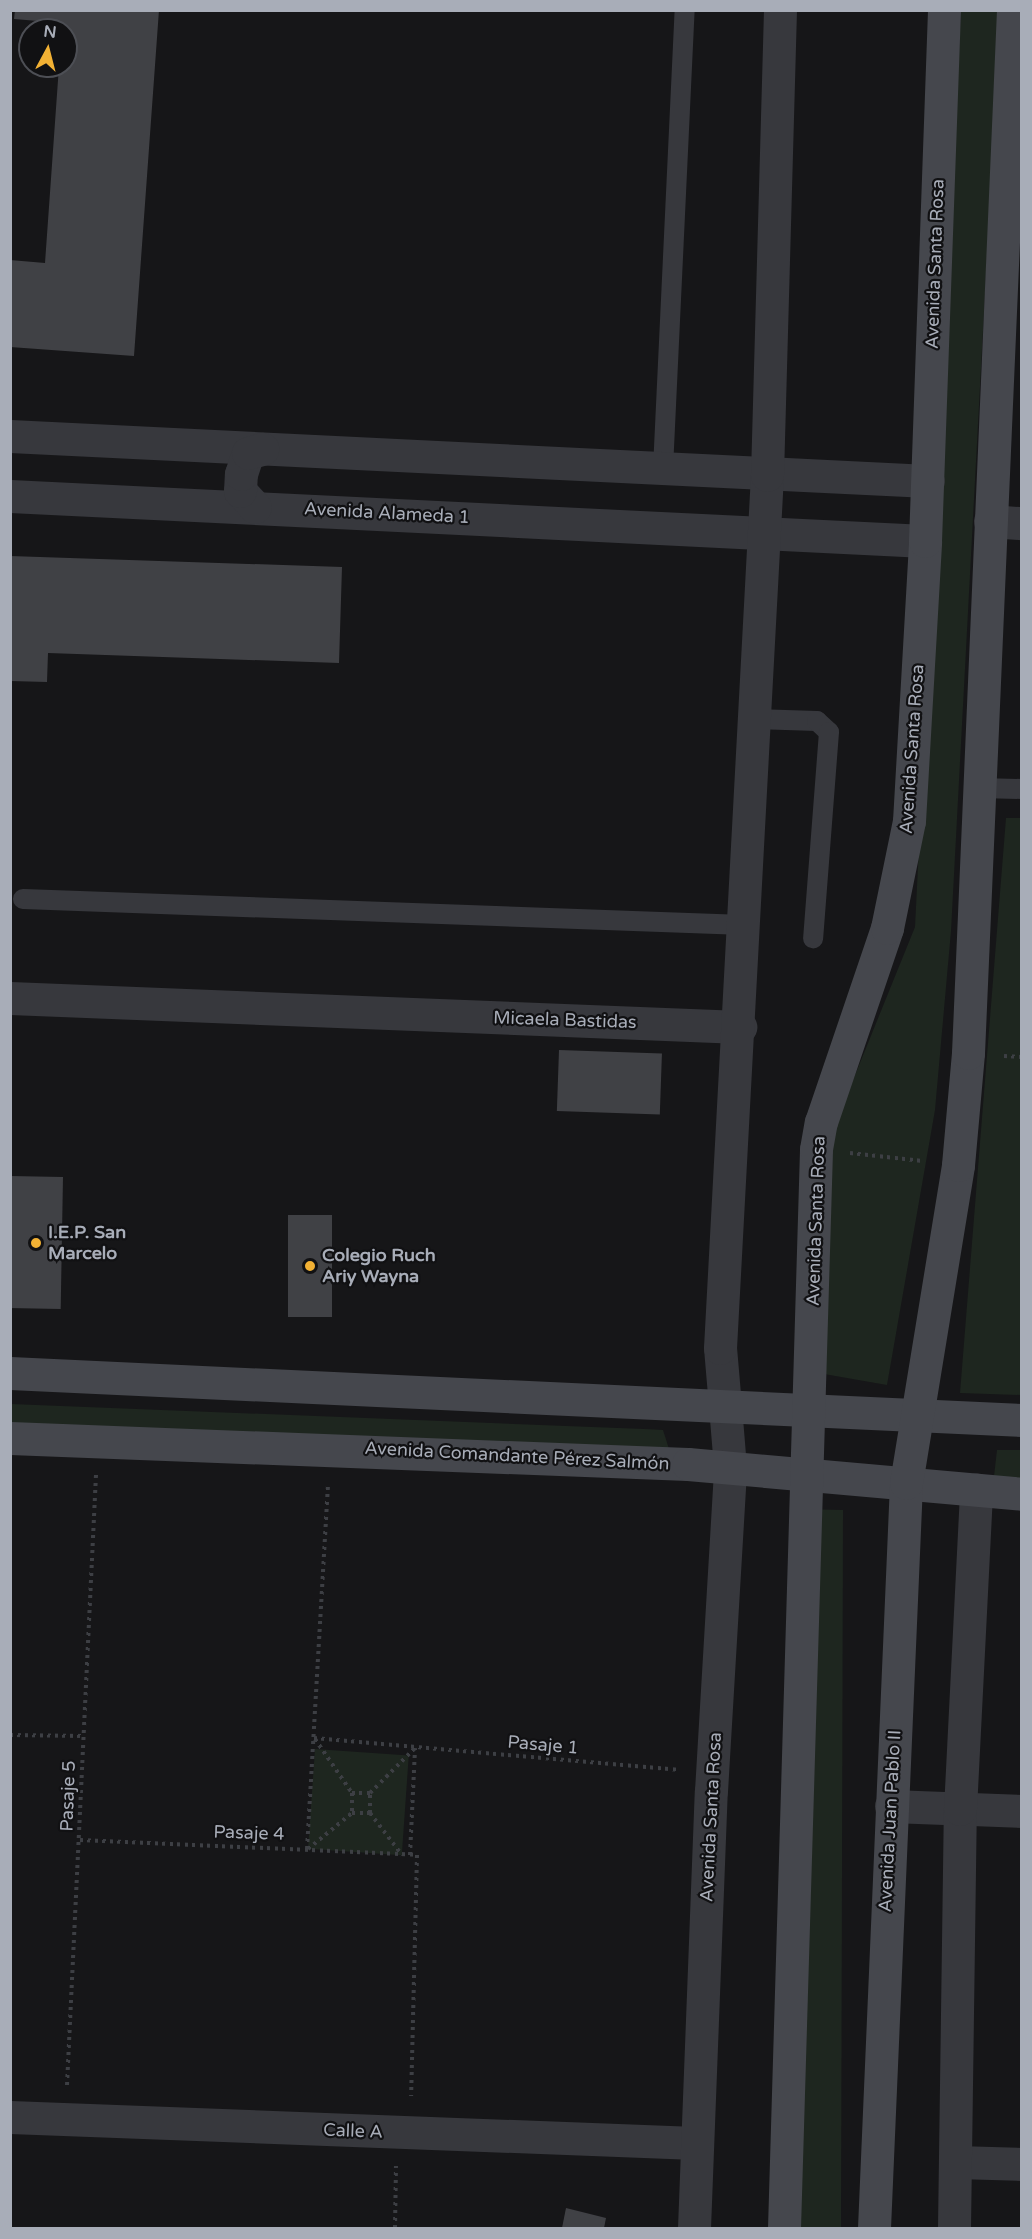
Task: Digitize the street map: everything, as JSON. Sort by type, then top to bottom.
[{"type":"main road","name":"Avenida Santa Rosa","points":[[808,1474],[816,1149],[900,875],[909,821],[928,481],[945,10]]},
{"type":"main road","points":[[917,1415],[958,1165],[968,1053],[979,788],[1006,522],[1013,218],[1013,10]]},
{"type":"main road","points":[[10,1373],[1022,1420]]},
{"type":"main road","name":"Avenida Juan Pablo II","points":[[874,2229],[906,1483],[917,1415]]},
{"type":"main road","name":"Avenida Comandante Pérez Salmón","points":[[10,1438],[730,1467],[1022,1494]]},
{"type":"main road","points":[[784,2229],[788,2002],[808,1474]]},
{"type":"street","points":[[725,1406],[720,1348],[740,1027],[767,475],[780,10]]},
{"type":"street","points":[[10,436],[767,475],[928,481]]},
{"type":"street","points":[[255,507],[240,491],[241,474],[248,453],[262,449]]},
{"type":"street","name":"Avenida Alameda 1","points":[[10,496],[925,541]]},
{"type":"street","name":"Micaela Bastidas","points":[[10,998],[740,1027]]},
{"type":"street","name":"Avenida Santa Rosa","points":[[694,2229],[696,2144],[730,1467],[725,1406]]},
{"type":"street","points":[[954,2229],[960,1809],[976,1489]]},
{"type":"street","points":[[891,1806],[1022,1811]]},
{"type":"street","name":"Calle A","points":[[10,2118],[696,2144]]},
{"type":"street","points":[[956,2162],[1022,2164]]},
{"type":"lane","points":[[663,469],[685,10]]},
{"type":"lane","points":[[755,719],[816,721],[829,732],[813,938]]},
{"type":"lane","points":[[979,788],[1022,789]]},
{"type":"lane","points":[[22,899],[745,925]]},
{"type":"path","points":[[816,1149],[958,1165]]},
{"type":"path","name":"Pasaje 5","points":[[66,2095],[80,1840],[94,1497]]},
{"type":"path","points":[[307,1849],[325,1508]]},
{"type":"path","points":[[10,1735],[84,1736]]},
{"type":"path","points":[[314,1738],[352,1793],[352,1813]]},
{"type":"path","name":"Pasaje 1","points":[[314,1738],[668,1770]]},
{"type":"path","points":[[352,1793],[370,1793],[416,1748]]},
{"type":"path","points":[[410,1855],[416,1748]]},
{"type":"path","points":[[370,1793],[370,1813],[402,1855]]},
{"type":"path","points":[[307,1849],[352,1813],[370,1813]]},
{"type":"path","name":"Pasaje 4","points":[[80,1840],[417,1855],[411,2100]]},
{"type":"path","points":[[395,2229],[396,2163]]},
{"type":"shaded area","points":[[961,11],[1000,11],[951,931],[935,1110],[887,1385],[807,1371],[832,1132],[915,927]]},
{"type":"shaded area","points":[[1006,818],[1022,818],[1021,1395],[960,1393]]},
{"type":"shaded area","points":[[11,1404],[663,1430],[670,1452],[11,1436]]},
{"type":"shaded area","points":[[997,1450],[1021,1450],[1021,1490],[993,1485]]},
{"type":"shaded area","points":[[801,1509],[843,1510],[841,2228],[789,2228]]},
{"type":"shaded area","points":[[315,1749],[409,1756],[402,1855],[308,1849]]},
{"type":"building","points":[[15,10],[159,10],[134,356],[10,347],[10,260],[45,263],[58,78],[78,78],[78,18],[14,19]]},
{"type":"building","points":[[10,556],[342,567],[339,663],[48,653],[47,682],[10,681]]},
{"type":"building","points":[[559,1050],[662,1054],[660,1115],[557,1111]]},
{"type":"building","name":"I.E.P. San Marcelo","points":[[10,1176],[63,1177],[61,1309],[10,1308]]},
{"type":"building","name":"Colegio Ruch Ariy Wayna","points":[[288,1215],[332,1215],[332,1317],[288,1317]]},
{"type":"building","points":[[566,2208],[606,2218],[604,2228],[562,2228]]},
{"type":"place","name":"I.E.P. San Marcelo","points":[[36,1243]]},
{"type":"place","name":"Colegio Ruch Ariy Wayna","points":[[310,1266]]}]
